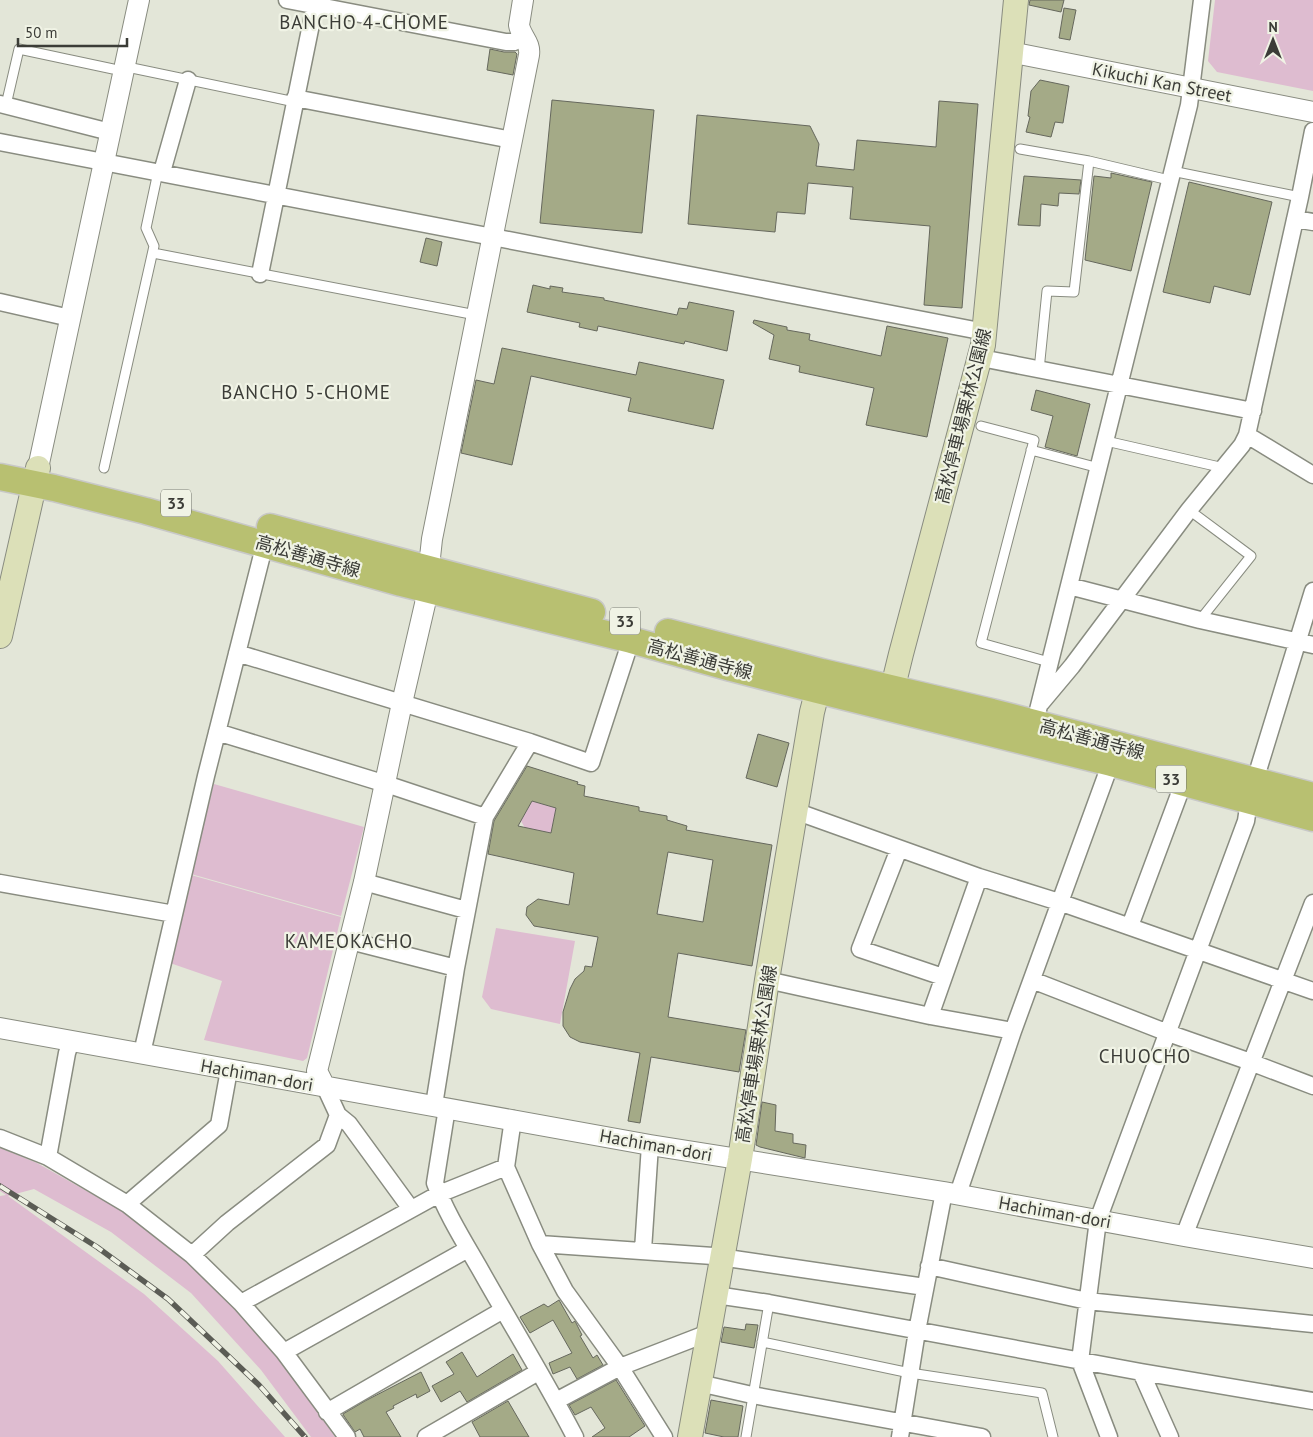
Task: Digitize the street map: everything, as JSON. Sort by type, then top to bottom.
[{"type":"main road","name":"高松停車場栗林公園線","points":[[891,697],[981,358],[1016,0]]},
{"type":"main road","name":"高松善通寺線","points":[[0,458],[36,476],[146,511],[320,560],[427,578],[631,640],[731,668],[819,681]]},
{"type":"main road","name":"高松善通寺線","points":[[0,477],[36,476],[819,681],[891,697],[1035,724],[1114,754],[1252,791],[1313,818]]},
{"type":"main road","points":[[0,636],[36,476]]},
{"type":"main road","name":"高松停車場栗林公園線","points":[[690,1437],[740,1159],[767,980],[819,681]]},
{"type":"main road","name":"高松善通寺線","points":[[1252,791],[1313,796]]},
{"type":"street","points":[[36,476],[139,0]]},
{"type":"street","points":[[287,0],[316,3],[506,42],[514,42],[524,37]]},
{"type":"street","points":[[411,1209],[349,1124],[338,1115],[317,1071],[364,882],[425,604],[430,546],[529,55],[529,44],[519,25],[523,0]]},
{"type":"street","points":[[1035,724],[1192,88],[1202,0]]},
{"type":"street","points":[[260,274],[316,3]]},
{"type":"street","name":"Kikuchi Kan Street","points":[[1010,52],[1313,112]]},
{"type":"street","points":[[160,172],[188,80]]},
{"type":"street","points":[[295,100],[512,140]]},
{"type":"street","points":[[3,105],[110,132]]},
{"type":"street","points":[[1035,724],[1072,666],[1189,510],[1242,445],[1253,411],[1300,197],[1309,173],[1313,130]]},
{"type":"street","points":[[0,142],[985,332]]},
{"type":"street","points":[[1295,219],[1313,222]]},
{"type":"street","points":[[0,302],[70,318]]},
{"type":"street","points":[[981,358],[1253,411]]},
{"type":"street","points":[[1246,435],[1313,476]]},
{"type":"street","points":[[142,1053],[217,732],[265,543]]},
{"type":"street","points":[[1069,586],[1200,620],[1305,643]]},
{"type":"street","points":[[1109,1437],[1080,1361],[1098,1220],[1246,821],[1252,791],[1305,643],[1313,592]]},
{"type":"street","points":[[237,653],[591,762],[631,640]]},
{"type":"street","points":[[217,732],[386,784],[485,817]]},
{"type":"street","points":[[530,742],[485,817],[456,968],[435,1183],[468,1249],[575,1437]]},
{"type":"street","points":[[901,1430],[929,1266],[951,1193],[1032,980],[1114,754]]},
{"type":"street","points":[[1130,926],[1186,773]]},
{"type":"street","points":[[796,811],[979,877],[1130,926],[1313,991]]},
{"type":"street","points":[[899,849],[860,949],[943,977]]},
{"type":"street","points":[[930,1016],[979,877]]},
{"type":"street","points":[[364,882],[466,910]]},
{"type":"street","points":[[0,883],[174,914]]},
{"type":"street","points":[[1184,1236],[1313,903]]},
{"type":"street","points":[[350,941],[456,968]]},
{"type":"street","points":[[767,980],[930,1016],[1013,1031]]},
{"type":"street","points":[[1032,980],[1168,1033],[1313,1086]]},
{"type":"street","name":"Hachiman-dori","points":[[0,1028],[650,1145],[951,1193],[1313,1258]]},
{"type":"street","points":[[48,1157],[67,1053],[71,1041]]},
{"type":"street","points":[[127,1204],[219,1125],[229,1070]]},
{"type":"street","points":[[192,1255],[226,1222],[327,1145],[338,1115]]},
{"type":"street","points":[[513,1119],[506,1166],[540,1244],[565,1291],[620,1367],[664,1437]]},
{"type":"street","points":[[0,1138],[48,1157],[127,1204],[192,1255],[241,1303],[284,1352],[347,1437]]},
{"type":"street","points":[[643,1250],[650,1145]]},
{"type":"street","points":[[241,1303],[439,1194],[506,1166]]},
{"type":"street","points":[[540,1244],[643,1250],[723,1258],[925,1288]]},
{"type":"street","points":[[284,1352],[468,1249]]},
{"type":"street","points":[[929,1266],[1087,1302],[1313,1324]]},
{"type":"street","points":[[716,1295],[1313,1402]]},
{"type":"street","points":[[327,1412],[503,1310]]},
{"type":"street","points":[[556,1401],[620,1367],[708,1333]]},
{"type":"street","points":[[426,1437],[538,1372]]},
{"type":"street","points":[[1141,1372],[1170,1437]]},
{"type":"street","points":[[699,1383],[901,1430],[982,1437]]},
{"type":"lane","points":[[3,105],[20,49],[113,69]]},
{"type":"lane","points":[[132,68],[295,100]]},
{"type":"lane","points":[[1020,149],[1300,197]]},
{"type":"lane","points":[[1039,370],[1047,291],[1074,292],[1089,161]]},
{"type":"lane","points":[[104,468],[153,253],[154,246],[146,228],[160,172]]},
{"type":"lane","points":[[153,253],[476,315]]},
{"type":"lane","points":[[981,426],[1034,440],[981,643],[1049,662]]},
{"type":"lane","points":[[1106,441],[1224,468]]},
{"type":"lane","points":[[1031,450],[1099,468]]},
{"type":"lane","points":[[1189,510],[1250,556],[1200,620]]},
{"type":"lane","points":[[746,1437],[769,1303]]},
{"type":"lane","points":[[762,1342],[910,1373],[1042,1393],[1053,1437]]},
{"type":"shaded area","points":[[1215,0],[1313,0],[1313,91],[1217,72],[1208,61]]},
{"type":"shaded area","points":[[214,784],[364,827],[341,916],[191,874]]},
{"type":"shaded area","points":[[532,801],[556,808],[551,833],[525,828],[521,821]]},
{"type":"shaded area","points":[[191,875],[341,917],[307,1058],[303,1061],[204,1040],[222,981],[170,963]]},
{"type":"shaded area","points":[[496,928],[575,941],[560,1024],[491,1009],[482,997]]},
{"type":"shaded area","points":[[0,1148],[37,1163],[122,1211],[200,1273],[277,1353],[335,1437],[311,1437],[261,1370],[191,1293],[111,1232],[34,1189],[8,1196],[144,1294],[218,1361],[285,1437],[0,1437],[0,1196],[6,1195],[0,1191]]},
{"type":"building","points":[[1030,0],[1064,0],[1061,12],[1029,5]]},
{"type":"building","points":[[1064,8],[1076,10],[1070,40],[1059,38]]},
{"type":"building","points":[[490,49],[515,52],[517,54],[513,75],[487,70]]},
{"type":"building","points":[[1040,80],[1069,86],[1063,123],[1055,122],[1051,137],[1026,132],[1030,117],[1028,116],[1031,91]]},
{"type":"building","points":[[552,100],[654,110],[642,233],[540,223]]},
{"type":"building","points":[[939,101],[978,104],[962,308],[924,305],[930,226],[850,219],[853,187],[808,183],[805,214],[777,212],[775,232],[688,224],[697,115],[810,126],[819,144],[816,166],[854,170],[857,140],[936,147]]},
{"type":"building","points":[[1111,173],[1152,182],[1131,271],[1085,260],[1094,176],[1111,178]]},
{"type":"building","points":[[1024,176],[1081,180],[1079,194],[1059,193],[1058,206],[1041,204],[1040,226],[1018,225]]},
{"type":"building","points":[[1189,182],[1272,202],[1250,295],[1214,286],[1210,303],[1163,292]]},
{"type":"building","points":[[426,238],[442,242],[437,266],[420,262]]},
{"type":"building","points":[[533,285],[550,289],[550,286],[563,288],[562,292],[604,298],[604,300],[677,315],[679,308],[687,309],[689,302],[734,311],[727,351],[685,341],[684,344],[598,326],[597,331],[579,327],[580,323],[527,312]]},
{"type":"building","points":[[754,320],[787,327],[787,330],[810,334],[809,340],[881,356],[887,326],[948,338],[927,437],[866,425],[874,388],[799,372],[800,366],[769,359],[774,335],[753,323]]},
{"type":"building","points":[[502,348],[636,375],[639,362],[724,380],[713,429],[628,411],[631,398],[531,376],[512,465],[461,453],[476,380],[494,384]]},
{"type":"building","points":[[1036,390],[1090,404],[1077,456],[1045,447],[1053,416],[1031,410]]},
{"type":"building","points":[[758,734],[789,743],[777,787],[746,778]]},
{"type":"building","points":[[527,766],[578,782],[577,784],[585,786],[584,796],[639,807],[639,811],[667,816],[667,820],[687,826],[686,830],[772,845],[752,966],[678,953],[668,1017],[746,1030],[739,1072],[651,1057],[640,1123],[628,1121],[640,1053],[580,1042],[570,1037],[563,1026],[563,1012],[570,989],[575,979],[584,971],[585,966],[592,967],[598,937],[534,926],[526,915],[527,907],[538,899],[569,905],[574,873],[488,854],[494,821]],"holes":[[[532,801],[556,808],[551,833],[518,826]],[[668,852],[713,860],[703,922],[657,914]]]},
{"type":"building","points":[[762,1102],[776,1105],[775,1131],[793,1134],[793,1143],[806,1145],[805,1158],[756,1145]]},
{"type":"building","points":[[559,1300],[572,1323],[575,1321],[582,1335],[580,1336],[593,1358],[597,1355],[603,1365],[577,1379],[570,1367],[553,1374],[549,1363],[572,1353],[553,1320],[530,1333],[520,1317],[544,1304],[548,1307]]},
{"type":"building","points":[[746,1324],[758,1325],[754,1348],[721,1342],[724,1327],[745,1330]]},
{"type":"building","points":[[462,1352],[477,1377],[513,1354],[522,1370],[467,1402],[460,1391],[441,1402],[432,1386],[454,1374],[446,1362]]},
{"type":"building","points":[[421,1372],[430,1391],[417,1398],[416,1394],[393,1406],[394,1408],[386,1412],[401,1437],[364,1437],[360,1429],[355,1432],[343,1414]]},
{"type":"building","points":[[616,1380],[645,1426],[629,1437],[592,1437],[605,1428],[591,1407],[575,1415],[569,1405]]},
{"type":"building","points":[[711,1400],[743,1406],[738,1437],[724,1437],[705,1433]]},
{"type":"building","points":[[508,1401],[529,1437],[480,1437],[472,1422]]},
{"type":"railway","points":[[0,1186],[97,1247],[168,1299],[259,1385],[305,1437]]},
{"type":"district","name":"BANCHO 4-CHOME","points":[[364,22]]},
{"type":"district","name":"BANCHO 5-CHOME","points":[[306,392]]},
{"type":"district","name":"KAMEOKACHO","points":[[349,941]]},
{"type":"district","name":"CHUOCHO","points":[[1145,1056]]}]
